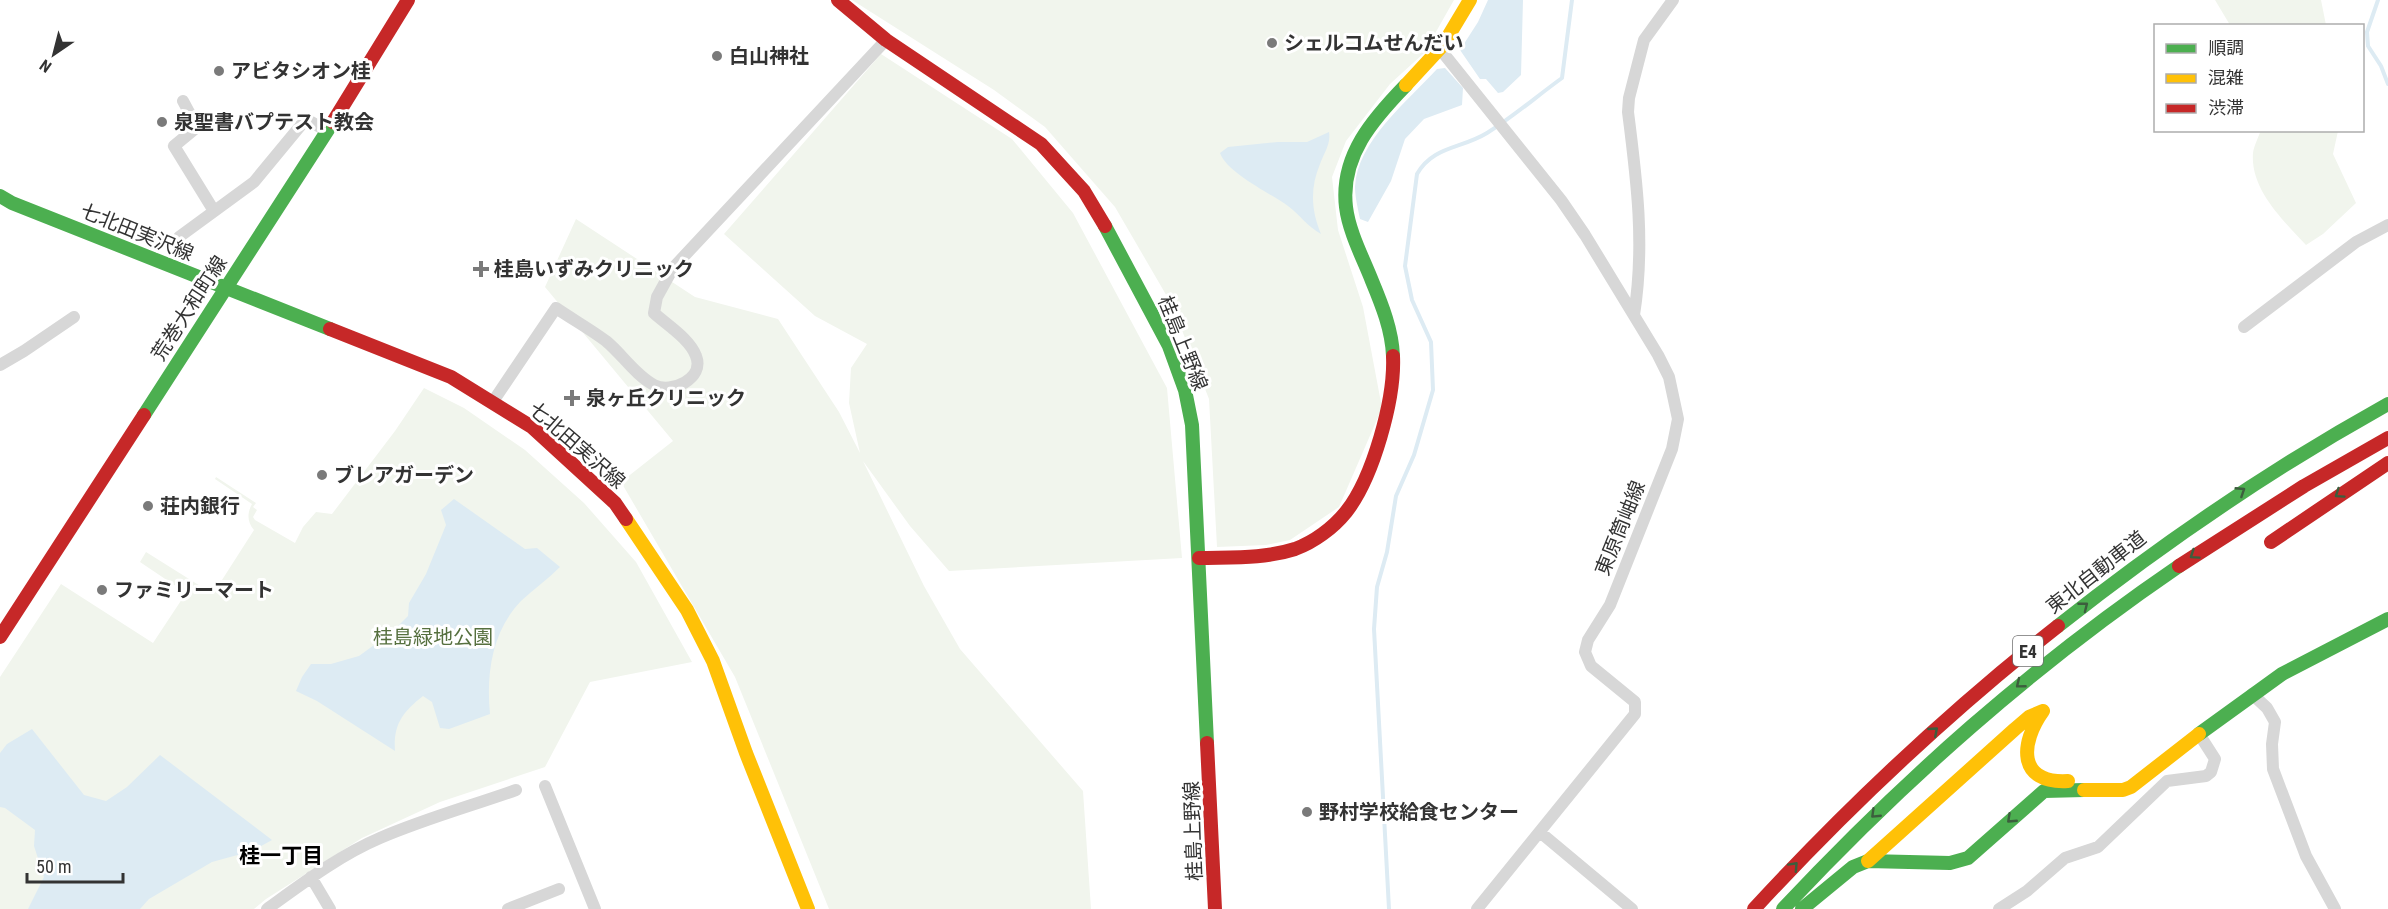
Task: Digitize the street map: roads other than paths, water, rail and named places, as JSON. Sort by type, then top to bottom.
[{"type":"main road","name":"荒巻大和町線","points":[[0,637],[327,131],[408,0]]},
{"type":"main road","name":"桂島上野線","points":[[838,0],[886,40],[1041,144],[1078,183],[1100,217],[1168,346],[1185,390],[1192,425],[1215,909]]},
{"type":"main road","points":[[1199,558],[1265,555],[1295,549],[1320,536],[1334,524],[1347,511],[1358,491],[1389,412],[1393,362],[1390,335],[1381,304],[1346,209],[1343,195],[1344,178],[1353,149],[1363,133],[1440,49],[1470,0]]},
{"type":"main road","name":"七北田実沢線","points":[[0,196],[451,377],[532,427],[615,503],[687,610],[713,661],[746,753],[808,909]]},
{"type":"main road","points":[[2334,433],[2388,399]]},
{"type":"main road","name":"東北自動車道","points":[[1754,909],[1817,841],[1873,786],[2003,670],[2176,535],[2284,463],[2388,404]]},
{"type":"main road","name":"E4","points":[[1783,909],[1838,850],[1890,800],[1948,745],[2021,683],[2199,552],[2254,516],[2388,438]]},
{"type":"main road","points":[[2271,542],[2388,462]]},
{"type":"main road","points":[[1868,861],[1961,862],[2044,791],[2123,790],[2131,787],[2252,694],[2282,675],[2388,619]]},
{"type":"main road","points":[[1802,909],[1846,872],[1868,861],[2029,717],[2043,711],[2031,732],[2026,755],[2028,764],[2044,779],[2080,781],[2125,778],[2151,770]]},
{"type":"street","points":[[1634,315],[1639,282],[1640,211],[1628,112],[1629,98],[1644,40],[1673,0]]},
{"type":"street","points":[[492,403],[556,308],[607,342],[652,384],[669,388],[688,380],[695,373],[698,362],[695,353],[654,313],[657,297],[673,268],[886,40]]},
{"type":"street","name":"東原筒岫線","points":[[1440,49],[1573,218],[1634,315],[1669,377],[1677,404],[1677,433],[1672,449],[1610,605],[1588,640],[1585,652],[1591,666],[1635,702],[1635,714],[1477,909]]},
{"type":"street","points":[[183,101],[197,127],[174,146],[214,211]]},
{"type":"street","points":[[180,237],[254,182],[306,119],[327,131]]},
{"type":"street","points":[[2244,327],[2356,242],[2388,225]]},
{"type":"street","points":[[0,365],[74,317]]},
{"type":"street","points":[[2252,694],[2267,708],[2275,722],[2273,769],[2306,856],[2335,909]]},
{"type":"street","points":[[1999,909],[2027,891],[2065,858],[2098,847],[2167,782],[2198,778],[2211,772],[2216,759],[2199,735]]},
{"type":"street","points":[[545,786],[595,909]]},
{"type":"street","points":[[267,909],[311,877],[380,838],[516,790]]},
{"type":"street","points":[[1541,832],[1632,909]]},
{"type":"street","points":[[311,877],[330,909]]},
{"type":"street","points":[[508,909],[560,889]]},
{"type":"waterway","points":[[1389,909],[1374,629],[1377,587],[1387,552],[1396,496],[1414,455],[1433,390],[1431,342],[1412,300],[1405,266],[1417,174],[1431,158],[1487,133],[1562,78],[1572,0]]},
{"type":"waterway","points":[[2378,0],[2367,32],[2368,46],[2381,66],[2388,84]]},
{"type":"place","name":"シェルコムせんだい","points":[[1272,43]]},
{"type":"place","name":"白山神社","points":[[717,56]]},
{"type":"place","name":"アビタシオン桂","points":[[219,71]]},
{"type":"place","name":"泉聖書バプテスト教会","points":[[162,122]]},
{"type":"place","name":"桂島いずみクリニック","points":[[481,269]]},
{"type":"place","name":"泉ヶ丘クリニック","points":[[572,398]]},
{"type":"place","name":"ブレアガーデン","points":[[322,475]]},
{"type":"place","name":"荘内銀行","points":[[148,506]]},
{"type":"place","name":"ファミリーマート","points":[[102,590]]},
{"type":"place","name":"野村学校給食センター","points":[[1307,812]]},
{"type":"district","name":"桂一丁目","points":[[281,856]]},
{"type":"park label","name":"桂島緑地公園","points":[[433,637]]}]
